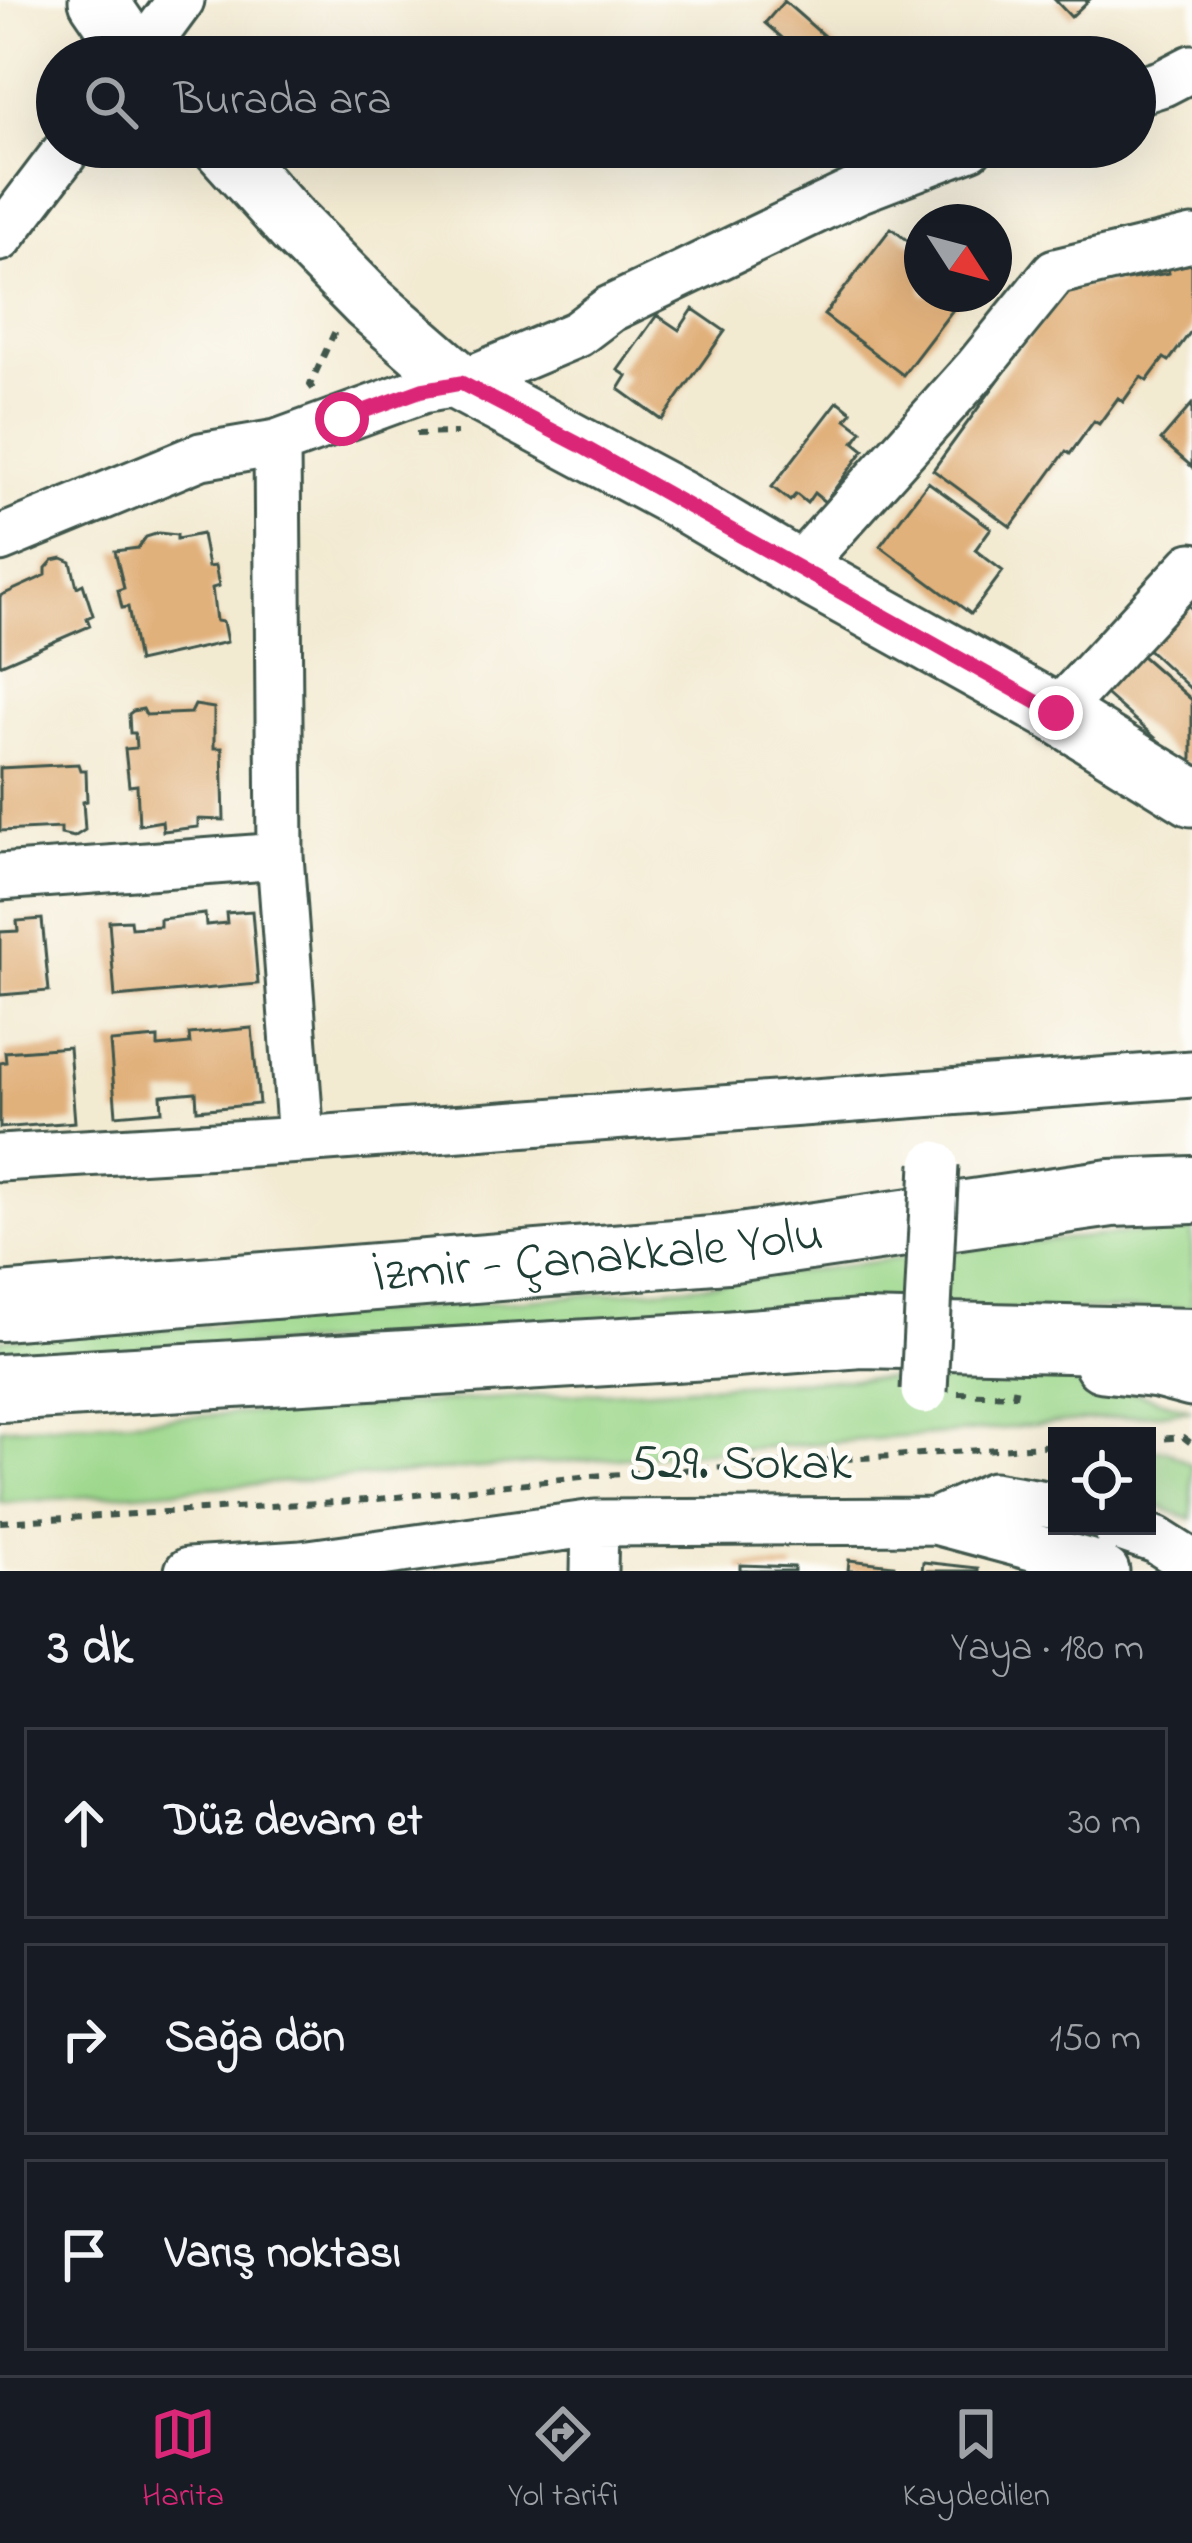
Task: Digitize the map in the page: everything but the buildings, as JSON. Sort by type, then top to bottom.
[{"type":"highway","name":"İzmir - Çanakkale Yolu","points":[[0,1307],[726,1249],[1111,1193],[1192,1190]]},
{"type":"highway","name":"İzmir - Çanakkale Yolu","points":[[0,1388],[861,1334],[1192,1342]]},
{"type":"main road","points":[[98,0],[123,36]]},
{"type":"main road","points":[[241,168],[369,303],[461,383],[1056,713],[1192,797]]},
{"type":"main road","points":[[1056,713],[1192,812]]},
{"type":"main road","points":[[861,1334],[1192,1378]]},
{"type":"street","points":[[154,36],[182,0]]},
{"type":"street","points":[[4,224],[51,168]]},
{"type":"street","points":[[0,538],[201,456],[277,443],[422,390],[461,383],[577,334],[610,308],[858,190],[915,168]]},
{"type":"street","points":[[797,569],[978,367],[1055,272],[1192,239]]},
{"type":"street","points":[[277,443],[280,856],[302,1140]]},
{"type":"street","points":[[1056,713],[1192,566]]},
{"type":"street","points":[[0,877],[280,856]]},
{"type":"street","points":[[0,1158],[1192,1074]]},
{"type":"street","points":[[924,1391],[935,1163]]},
{"type":"street","points":[[935,1521],[993,1495],[1048,1504]]},
{"type":"street","points":[[935,1521],[1095,1564],[1106,1571]]},
{"type":"street","name":"529. Sokak","points":[[594,1571],[595,1523],[935,1521]]},
{"type":"street","points":[[188,1571],[302,1567],[595,1523]]},
{"type":"street","points":[[1141,1535],[1192,1563]]},
{"type":"path","points":[[924,1391],[1014,1395]]},
{"type":"path","points":[[1156,1439],[1183,1437],[1192,1444]]},
{"type":"path","points":[[0,1522],[369,1500],[591,1476],[1048,1446]]},
{"type":"green space","points":[[1192,1228],[1192,1308],[921,1313],[0,1358],[0,1339],[704,1285],[997,1245]]},
{"type":"green space","points":[[1072,1373],[1192,1410],[957,1433],[0,1503],[0,1428],[793,1381]]},
{"type":"green space","points":[[1166,1450],[1192,1465],[1192,1520],[1156,1505],[1156,1451]]},
{"type":"route","points":[[342,419],[422,390],[461,383],[682,501],[1056,713]]}]
